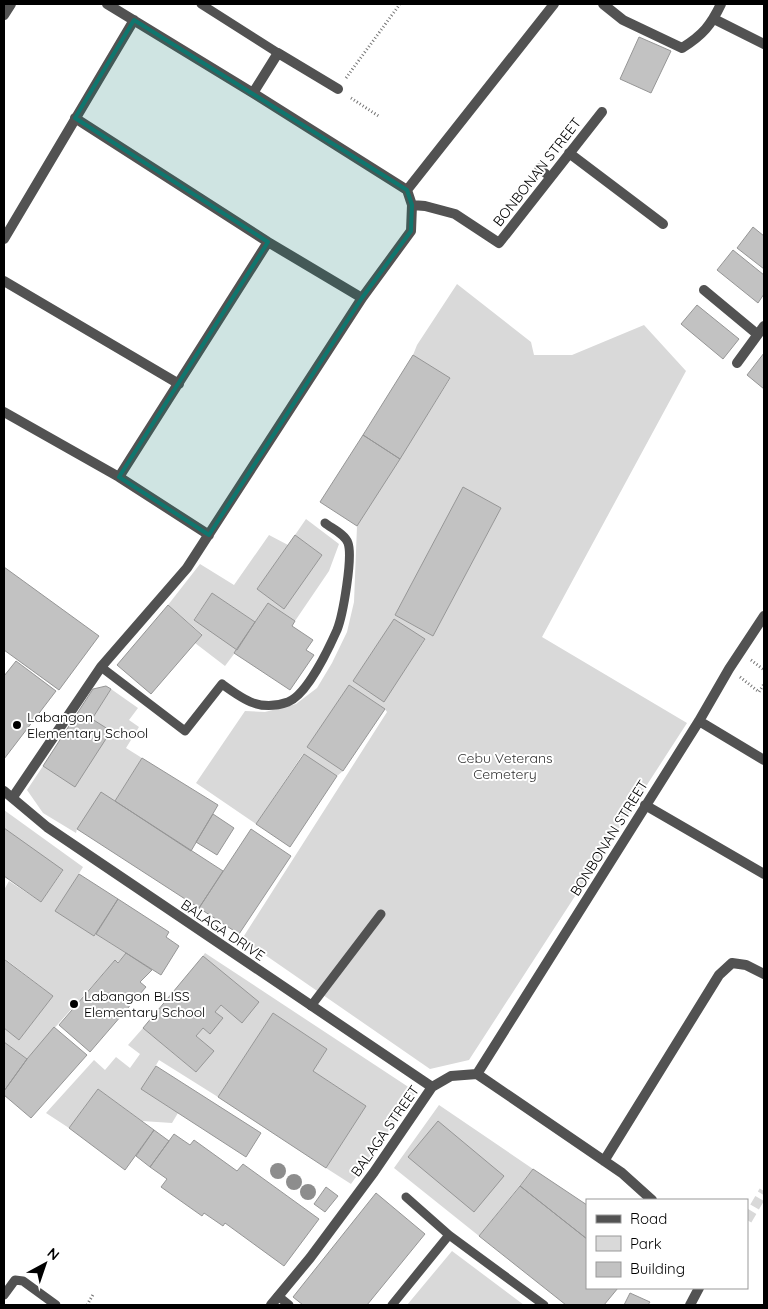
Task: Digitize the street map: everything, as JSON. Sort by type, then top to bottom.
[{"type":"street","points":[[4,15],[11,4]]},
{"type":"street","points":[[8,794],[101,667],[187,568],[362,298],[411,231],[412,205],[407,190],[107,4]]},
{"type":"street","points":[[407,190],[554,4]]},
{"type":"street","points":[[603,4],[623,20],[682,48],[699,38],[714,19],[722,4]]},
{"type":"street","points":[[714,19],[763,44]]},
{"type":"street","points":[[4,239],[134,20]]},
{"type":"street","points":[[253,93],[278,52],[338,89]]},
{"type":"street","name":"BONBONAN STREET","points":[[412,205],[455,214],[499,243],[602,112]]},
{"type":"street","points":[[75,118],[268,242],[362,298]]},
{"type":"street","points":[[569,153],[663,224]]},
{"type":"street","points":[[119,477],[268,242]]},
{"type":"street","points":[[4,281],[179,384]]},
{"type":"street","points":[[704,290],[761,330],[736,362]]},
{"type":"street","points":[[4,412],[119,477],[209,535]]},
{"type":"street","name":"BONBONAN STREET","points":[[476,1074],[764,616]]},
{"type":"street","points":[[699,721],[764,760]]},
{"type":"street","name":"BALAGA DRIVE","points":[[8,794],[47,827],[432,1087]]},
{"type":"street","points":[[645,805],[764,874]]},
{"type":"street","points":[[604,1161],[720,975],[732,963],[746,964],[764,974]]},
{"type":"street","points":[[476,1074],[622,1173],[651,1199]]},
{"type":"street","name":"BALAGA STREET","points":[[271,1305],[310,1258],[374,1172],[432,1087],[451,1076],[476,1074]]},
{"type":"street","points":[[690,1305],[698,1289]]},
{"type":"lane","points":[[201,4],[278,52]]},
{"type":"lane","points":[[539,168],[550,177]]},
{"type":"lane","points":[[101,667],[185,731],[222,684],[244,701],[263,706],[289,702],[298,696],[308,685],[337,629],[348,574],[348,544],[345,538],[325,523]]},
{"type":"lane","points":[[311,1006],[381,914]]},
{"type":"lane","points":[[406,1197],[449,1235],[544,1305]]},
{"type":"lane","points":[[392,1305],[449,1235]]},
{"type":"lane","points":[[4,1295],[15,1280],[18,1280],[23,1281],[56,1305]]},
{"type":"lane","points":[[278,1296],[289,1305]]},
{"type":"path","points":[[380,117],[338,89],[400,4]]},
{"type":"path","points":[[729,669],[759,692],[764,684]]},
{"type":"path","points":[[87,1305],[94,1293]]},
{"type":"highlighted area","points":[[134,20],[407,190],[412,205],[411,231],[362,298],[209,535],[119,477],[268,242],[75,118]]},
{"type":"green space","name":"Cebu Veterans Cemetery","points":[[457,284],[531,342],[534,355],[572,355],[644,325],[686,371],[542,637],[687,723],[469,1060],[430,1069],[242,939],[387,712],[385,709],[349,685],[307,747],[343,771],[337,776],[303,754],[256,824],[196,783],[245,711],[265,712],[296,704],[317,688],[332,663],[347,632],[354,602],[357,526],[450,379],[413,355],[417,345]],"holes":[[[463,488],[501,508],[433,636],[395,615]],[[394,619],[425,640],[384,701],[353,681]]]},
{"type":"green space","points":[[306,519],[339,544],[329,571],[295,621],[268,603],[255,622],[212,593],[194,619],[237,650],[225,666],[195,643],[202,634],[168,605],[200,564],[234,585],[269,535],[288,545],[257,589],[284,608],[322,555],[295,535]]},
{"type":"green space","points":[[111,689],[138,708],[129,720],[139,727],[126,748],[142,758],[115,801],[77,829],[76,833],[43,813],[27,790],[43,766],[75,786],[92,719]]},
{"type":"green space","points":[[4,810],[83,867],[56,911],[126,953],[118,962],[115,960],[27,1059],[4,1042],[4,1028],[19,1040],[53,996],[4,958],[4,890],[9,881],[41,902],[63,871],[4,828]]},
{"type":"green space","points":[[205,953],[416,1092],[351,1184],[326,1168],[366,1106],[313,1071],[327,1049],[273,1013],[218,1097],[159,1060],[142,1089],[178,1113],[172,1123],[142,1121],[98,1089],[69,1128],[46,1113],[94,1060],[105,1070],[116,1057],[130,1068],[140,1054],[128,1045],[143,1028],[196,1072],[213,1051],[196,1036],[203,1028],[210,1034],[222,1018],[215,1012],[221,1005],[242,1022],[203,956]]},
{"type":"green space","points":[[439,1105],[533,1169],[479,1236],[394,1168]]},
{"type":"green space","points":[[452,1251],[524,1305],[407,1305]]},
{"type":"building","points":[[639,37],[671,51],[651,93],[620,79]]},
{"type":"building","points":[[753,227],[764,236],[764,269],[737,248]]},
{"type":"building","points":[[733,250],[764,275],[764,294],[758,303],[717,270]]},
{"type":"building","points":[[697,305],[739,339],[723,359],[681,324]]},
{"type":"building","points":[[764,353],[764,389],[747,375]]},
{"type":"building","points":[[413,355],[450,378],[400,459],[363,435]]},
{"type":"building","points":[[363,435],[400,459],[357,526],[320,502]]},
{"type":"building","points":[[463,487],[501,508],[433,636],[395,615]]},
{"type":"building","points":[[295,535],[322,555],[284,609],[257,589]]},
{"type":"building","points":[[4,567],[99,636],[59,690],[4,650]]},
{"type":"building","points":[[212,593],[255,622],[237,650],[194,620]]},
{"type":"building","points":[[268,603],[295,621],[292,626],[313,640],[306,650],[314,655],[290,690],[234,653]]},
{"type":"building","points":[[168,605],[202,635],[151,694],[117,665]]},
{"type":"building","points":[[394,619],[425,639],[384,702],[353,681]]},
{"type":"building","name":"Labangon Elementary School","points":[[16,661],[56,691],[4,759],[4,676]]},
{"type":"building","points":[[349,685],[385,709],[343,771],[307,747]]},
{"type":"building","points":[[106,686],[111,689],[92,719],[111,731],[75,787],[43,766],[93,689]]},
{"type":"building","points":[[304,754],[337,776],[290,847],[256,824]]},
{"type":"building","points":[[142,758],[218,805],[191,851],[115,801]]},
{"type":"building","points":[[101,792],[223,871],[199,908],[77,829]]},
{"type":"building","points":[[213,814],[234,828],[217,855],[196,842]]},
{"type":"building","points":[[4,828],[63,870],[41,902],[4,876]]},
{"type":"building","points":[[251,829],[291,856],[239,934],[199,908]]},
{"type":"building","points":[[79,874],[118,899],[94,936],[55,911]]},
{"type":"building","points":[[118,899],[169,932],[166,937],[179,946],[161,975],[96,934]]},
{"type":"building","points":[[126,953],[152,970],[140,982],[146,987],[90,1052],[59,1025],[115,960],[118,963]]},
{"type":"building","points":[[203,956],[259,1002],[242,1023],[221,1005],[215,1012],[223,1018],[210,1034],[203,1028],[196,1036],[214,1051],[196,1072],[143,1028]]},
{"type":"building","points":[[4,959],[53,996],[19,1040],[4,1028]]},
{"type":"building","points":[[273,1013],[327,1049],[313,1071],[366,1106],[326,1168],[218,1097]]},
{"type":"building","points":[[54,1027],[87,1055],[31,1118],[4,1095],[4,1091],[27,1059]]},
{"type":"building","points":[[4,1042],[27,1059],[4,1091]]},
{"type":"building","points":[[156,1066],[261,1133],[246,1157],[141,1089]]},
{"type":"building","points":[[98,1089],[154,1130],[125,1170],[69,1128]]},
{"type":"building","points":[[438,1121],[504,1176],[474,1212],[408,1157]]},
{"type":"building","points":[[154,1130],[169,1141],[150,1167],[136,1156]]},
{"type":"building","points":[[174,1134],[190,1145],[194,1140],[237,1171],[243,1164],[319,1219],[284,1266],[225,1223],[223,1226],[204,1213],[202,1216],[161,1187],[167,1179],[150,1167]]},
{"type":"building","points":[[533,1169],[586,1204],[586,1238],[520,1186]]},
{"type":"building","points":[[520,1186],[586,1238],[586,1289],[617,1289],[604,1305],[566,1305],[479,1236]]},
{"type":"building","points":[[326,1187],[338,1196],[325,1212],[314,1204]]},
{"type":"building","points":[[376,1193],[425,1234],[367,1305],[303,1305],[293,1297]]},
{"type":"building","points":[[630,1293],[650,1302],[648,1305],[624,1305]]},
{"type":"tunnel","points":[[748,1218],[764,1191]]},
{"type":"place","name":"Labangon Elementary School","points":[[17,725]]},
{"type":"place","name":"Labangon BLISS Elementary School","points":[[74,1004]]}]
